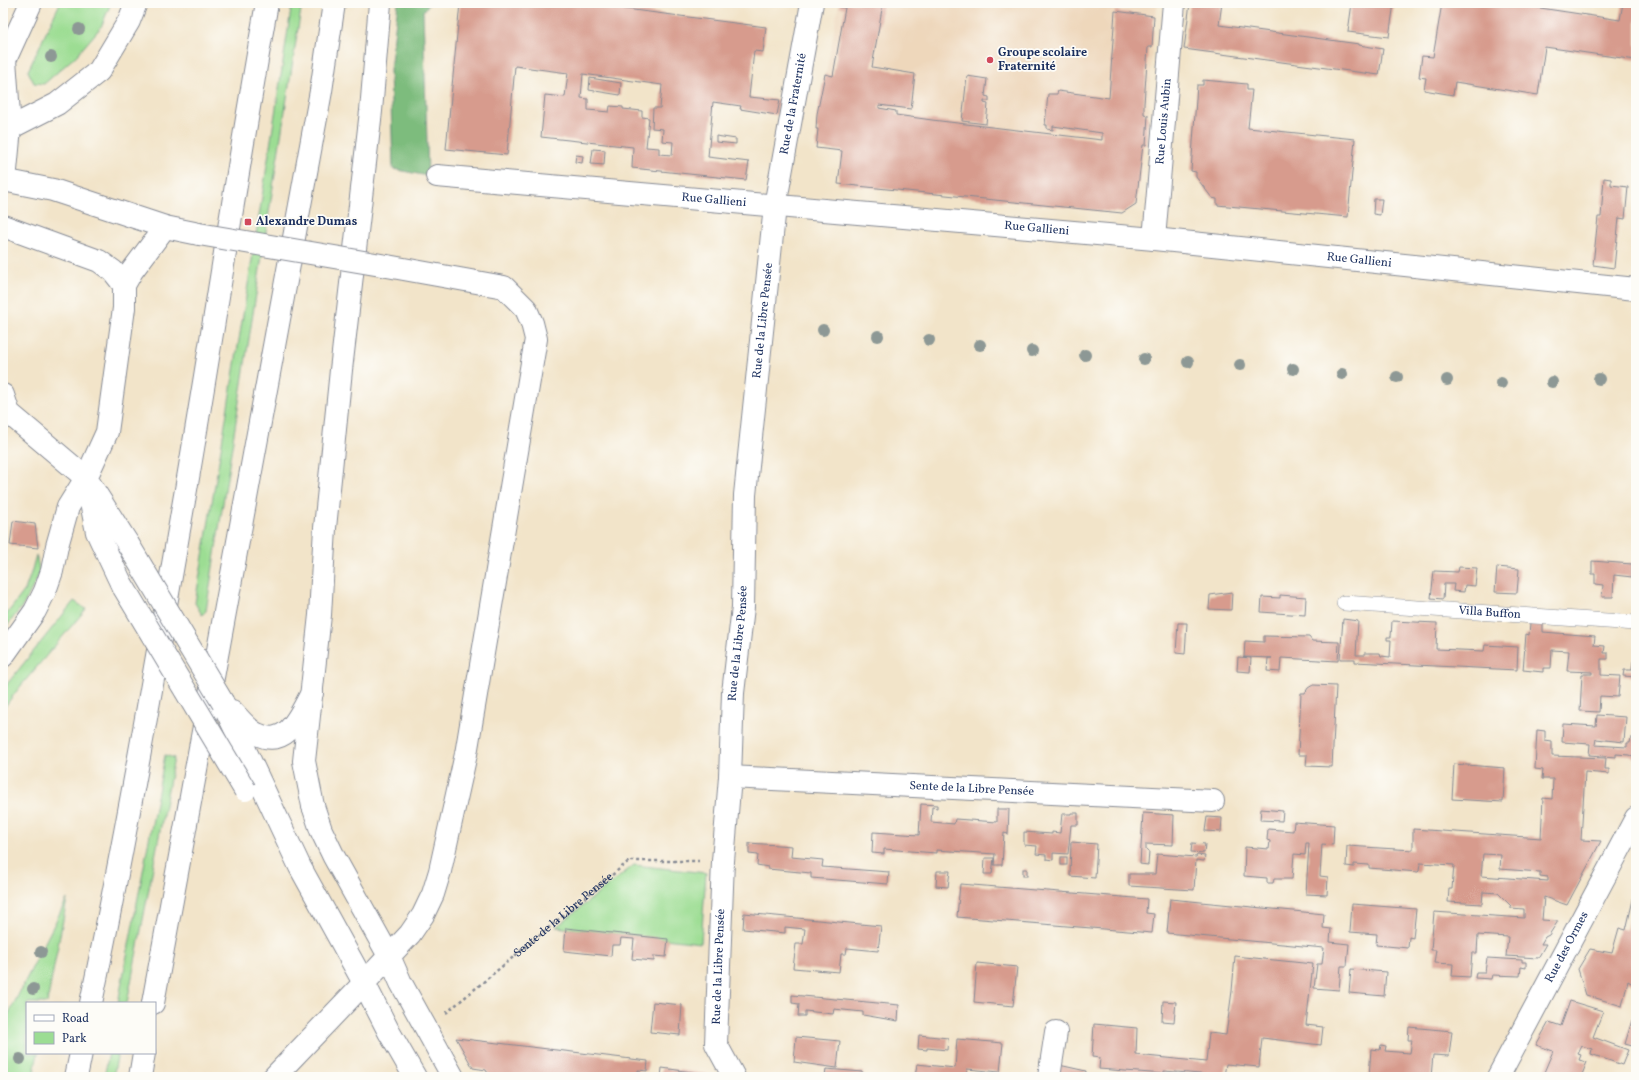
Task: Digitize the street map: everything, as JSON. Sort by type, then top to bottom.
[{"type":"main road","points":[[31,3],[5,60],[10,128],[4,181],[52,190],[165,227],[504,287],[526,309],[532,323],[536,339],[466,754],[440,871],[433,894],[423,915],[410,934],[274,1077]]},
{"type":"main road","points":[[10,128],[57,104],[99,71],[129,21],[136,3]]},
{"type":"main road","points":[[91,1002],[111,908],[184,501],[267,3]]},
{"type":"main road","points":[[153,1002],[318,107],[334,3]]},
{"type":"main road","points":[[380,3],[371,111],[340,378],[326,528],[320,615],[304,761],[313,806],[321,830],[334,857],[389,956],[401,983],[453,1077]]},
{"type":"main road","name":"Rue de la Fraternité","points":[[775,206],[812,3]]},
{"type":"main road","name":"Rue Louis Aubin","points":[[1154,239],[1174,3]]},
{"type":"main road","name":"Rue Gallieni","points":[[437,176],[1154,239],[1636,289]]},
{"type":"main road","name":"Rue de la Libre Pensée","points":[[734,1077],[716,1044],[723,861],[730,777],[733,693],[743,607],[745,495],[775,206]]},
{"type":"main road","points":[[3,226],[99,261],[113,271],[124,285]]},
{"type":"main road","points":[[3,656],[35,611],[45,591],[52,571],[57,546],[68,508],[86,478],[107,432],[124,308],[124,285],[132,271],[165,227]]},
{"type":"main road","points":[[3,396],[9,413],[86,478],[128,544],[223,702],[300,867],[415,1077]]},
{"type":"main road","points":[[86,478],[97,532],[121,583],[245,790],[300,867]]},
{"type":"main road","points":[[223,702],[256,734],[271,738],[284,734],[295,723],[312,693]]},
{"type":"main road","name":"Sente de la Libre Pensée","points":[[730,777],[1213,801]]},
{"type":"main road","name":"Rue des Ormes","points":[[1498,1077],[1636,818]]},
{"type":"main road","points":[[1049,1077],[1056,1032]]},
{"type":"main road","points":[[76,1077],[81,1054]]},
{"type":"main road","points":[[140,1077],[144,1054]]},
{"type":"lane","name":"Villa Buffon","points":[[1344,603],[1636,622]]},
{"type":"path","name":"Sente de la Libre Pensée","points":[[426,1027],[456,1006],[629,860],[723,861]]},
{"type":"shaded area","name":"Groupe scolaire Fraternité","points":[[839,3],[1158,3],[1156,15],[1154,16],[1146,145],[933,120],[820,104]]},
{"type":"green space","points":[[60,3],[111,3],[101,27],[77,55],[44,84],[34,83],[28,71]]},
{"type":"green space","points":[[292,3],[302,3],[206,611],[202,615],[195,603],[245,303]]},
{"type":"green space","points":[[398,3],[430,3],[423,11],[428,176],[393,169],[390,70]]},
{"type":"green space","points":[[36,555],[40,573],[24,604],[3,631],[3,619],[25,590]]},
{"type":"green space","points":[[74,601],[86,609],[3,709],[3,689]]},
{"type":"green space","points":[[165,755],[174,758],[127,1002],[118,1002]]},
{"type":"green space","points":[[634,865],[706,873],[701,943],[556,927]]},
{"type":"green space","points":[[67,899],[47,1002],[26,1002],[26,1054],[38,1054],[33,1077],[3,1077],[3,1025]]},
{"type":"green space","points":[[109,1054],[118,1054],[113,1077],[104,1077]]},
{"type":"building","points":[[460,3],[611,3],[610,7],[766,27],[763,52],[754,51],[749,97],[780,100],[777,115],[740,109],[741,106],[713,102],[708,157],[749,162],[746,180],[632,168],[633,147],[541,137],[545,95],[565,97],[568,73],[515,66],[507,155],[446,149]],"holes":[[[583,74],[662,85],[660,108],[653,108],[652,128],[663,129],[662,141],[673,142],[672,155],[659,154],[659,148],[646,147],[649,118],[642,117],[642,111],[610,106],[609,112],[588,110],[588,99],[581,98]]]},
{"type":"building","points":[[840,3],[883,3],[872,67],[915,74],[911,109],[879,105],[879,108],[896,111],[896,115],[1102,140],[1102,133],[1053,126],[1053,130],[1047,129],[1047,125],[1045,125],[1048,94],[1057,94],[1058,91],[1109,98],[1115,11],[1154,16],[1152,47],[1148,47],[1144,104],[1144,114],[1148,115],[1146,145],[1143,145],[1136,204],[1122,213],[838,184],[842,151],[816,148],[818,129],[816,129],[817,114],[825,74],[833,76],[845,8],[839,7]]},
{"type":"building","points":[[1190,3],[1222,3],[1219,25],[1359,44],[1383,49],[1379,75],[1184,49]]},
{"type":"building","points":[[1352,3],[1394,3],[1389,37],[1348,32]]},
{"type":"building","points":[[1442,3],[1507,3],[1620,20],[1623,3],[1636,3],[1636,60],[1545,47],[1538,95],[1455,82],[1453,95],[1424,90],[1426,78],[1419,77],[1422,56],[1433,57]]},
{"type":"building","points":[[967,76],[987,79],[985,96],[989,97],[989,101],[984,101],[984,103],[988,104],[986,124],[962,121]]},
{"type":"building","points":[[590,78],[621,83],[620,95],[589,90]]},
{"type":"building","points":[[1203,80],[1247,84],[1247,90],[1252,90],[1248,128],[1355,139],[1348,217],[1217,205],[1217,199],[1212,198],[1196,177],[1196,172],[1191,171],[1197,85],[1203,85]]},
{"type":"building","points":[[716,136],[736,139],[736,144],[716,142]]},
{"type":"building","points":[[593,149],[605,150],[604,165],[591,164]]},
{"type":"building","points":[[576,155],[583,156],[582,163],[575,162]]},
{"type":"building","points":[[1604,178],[1611,179],[1611,185],[1628,187],[1625,219],[1619,218],[1614,268],[1593,265],[1598,217],[1601,217]]},
{"type":"building","points":[[1374,199],[1382,199],[1380,215],[1373,214]]},
{"type":"building","points":[[13,521],[35,524],[38,548],[10,545]]},
{"type":"building","points":[[1592,561],[1632,564],[1632,577],[1614,575],[1613,597],[1602,597],[1603,585],[1595,584],[1595,574],[1592,574]]},
{"type":"building","points":[[1459,567],[1477,568],[1475,586],[1465,585],[1464,592],[1453,591],[1454,584],[1444,584],[1443,599],[1431,598],[1434,571],[1458,572]]},
{"type":"building","points":[[1497,567],[1519,569],[1517,593],[1495,592]]},
{"type":"building","points":[[1232,592],[1231,610],[1209,609],[1210,595]]},
{"type":"building","points":[[1280,595],[1306,597],[1305,615],[1261,612],[1262,597],[1280,598]]},
{"type":"building","points":[[1343,619],[1358,621],[1356,655],[1364,655],[1364,653],[1380,653],[1381,656],[1390,657],[1391,640],[1387,640],[1387,637],[1391,637],[1392,621],[1437,623],[1436,649],[1484,651],[1485,645],[1518,647],[1517,670],[1355,662],[1355,659],[1340,659]]},
{"type":"building","points":[[1178,623],[1187,623],[1185,654],[1176,653]]},
{"type":"building","points":[[1530,623],[1543,623],[1543,632],[1595,636],[1594,645],[1605,646],[1604,653],[1608,653],[1608,659],[1601,659],[1601,675],[1620,676],[1618,697],[1600,696],[1599,712],[1580,711],[1582,674],[1592,674],[1592,672],[1567,671],[1569,651],[1552,650],[1551,668],[1543,668],[1543,672],[1523,670],[1526,634],[1529,635]]},
{"type":"building","points":[[1264,636],[1309,637],[1312,641],[1339,642],[1338,661],[1281,658],[1280,672],[1267,671],[1268,658],[1272,658],[1244,657],[1245,641],[1264,642]]},
{"type":"building","points":[[1238,657],[1251,658],[1250,672],[1237,671]]},
{"type":"building","points":[[1633,661],[1636,661],[1636,677],[1623,676],[1624,670],[1632,670]]},
{"type":"building","points":[[1313,685],[1336,686],[1332,767],[1306,766],[1307,755],[1298,755],[1301,693],[1305,693],[1308,688]]},
{"type":"building","points":[[1597,715],[1626,717],[1624,742],[1596,739],[1595,745],[1627,747],[1627,743],[1630,743],[1631,738],[1636,738],[1636,759],[1629,755],[1616,754],[1616,757],[1589,755],[1590,744],[1562,742],[1563,724],[1596,726]]},
{"type":"building","points":[[1537,730],[1545,731],[1545,741],[1552,742],[1552,756],[1606,758],[1605,769],[1609,769],[1609,774],[1585,772],[1581,840],[1601,841],[1567,905],[1544,897],[1542,920],[1558,921],[1541,944],[1546,944],[1538,958],[1506,956],[1508,937],[1478,935],[1477,953],[1472,953],[1470,977],[1452,976],[1453,964],[1434,963],[1436,950],[1431,950],[1434,912],[1524,918],[1524,909],[1511,908],[1511,906],[1498,893],[1483,892],[1482,904],[1448,902],[1449,889],[1452,889],[1454,865],[1420,863],[1418,872],[1369,868],[1369,865],[1354,864],[1354,867],[1346,866],[1347,846],[1413,850],[1413,829],[1541,838],[1543,798],[1552,799],[1553,779],[1542,779],[1543,770],[1535,769]],"holes":[[[1483,854],[1501,855],[1500,869],[1540,872],[1540,876],[1548,877],[1548,881],[1481,876]]]},
{"type":"building","points":[[1454,764],[1505,768],[1503,802],[1452,799]]},
{"type":"building","points":[[921,804],[937,805],[937,808],[932,807],[931,822],[954,824],[955,819],[997,822],[997,809],[1009,809],[1008,834],[1004,833],[1002,865],[994,865],[995,854],[936,850],[936,853],[884,849],[884,854],[872,853],[873,832],[919,835]]},
{"type":"building","points":[[1261,809],[1283,811],[1282,821],[1260,820]]},
{"type":"building","points":[[1078,813],[1078,825],[1071,825],[1068,854],[1053,853],[1053,860],[1046,859],[1046,855],[1036,854],[1037,846],[1024,845],[1024,832],[1052,834],[1052,832],[1060,833],[1062,814]]},
{"type":"building","points":[[1143,813],[1174,815],[1173,845],[1146,844],[1146,850],[1149,851],[1148,865],[1140,864]]},
{"type":"building","points":[[1207,817],[1222,818],[1221,832],[1205,831]]},
{"type":"building","points":[[1294,822],[1334,825],[1333,845],[1322,844],[1320,876],[1328,877],[1327,895],[1306,894],[1309,843],[1306,843],[1305,855],[1294,854],[1292,879],[1274,879],[1273,883],[1267,883],[1267,878],[1244,876],[1245,847],[1269,849],[1270,841],[1267,840],[1268,829],[1293,831]]},
{"type":"building","points":[[1071,842],[1097,844],[1095,878],[1070,876]]},
{"type":"building","points":[[749,843],[792,846],[791,857],[823,860],[822,867],[889,872],[888,884],[811,878],[811,873],[768,869],[768,867],[757,865],[758,855],[749,854]]},
{"type":"building","points":[[1192,843],[1205,844],[1204,853],[1191,852]]},
{"type":"building","points":[[1157,854],[1196,857],[1197,855],[1205,856],[1204,861],[1196,860],[1194,890],[1129,886],[1129,874],[1155,874]]},
{"type":"building","points":[[1061,857],[1067,857],[1067,865],[1061,865]]},
{"type":"building","points":[[985,858],[994,858],[992,874],[984,874]]},
{"type":"building","points":[[1023,869],[1027,869],[1027,876],[1023,876]]},
{"type":"building","points":[[937,871],[950,871],[948,887],[936,886]]},
{"type":"building","points":[[960,884],[1147,899],[1146,913],[1154,914],[1152,933],[957,917]]},
{"type":"building","points":[[1635,891],[1636,986],[1628,981],[1622,1006],[1586,995],[1578,969],[1590,949],[1612,953],[1619,928],[1626,930]]},
{"type":"building","points":[[1170,899],[1324,914],[1323,928],[1331,929],[1330,942],[1349,944],[1347,966],[1341,966],[1339,990],[1314,988],[1317,964],[1322,964],[1324,948],[1167,933]]},
{"type":"building","points":[[1352,904],[1416,909],[1413,938],[1409,937],[1408,948],[1376,945],[1377,934],[1350,932]]},
{"type":"building","points":[[744,913],[881,926],[878,951],[847,948],[846,954],[841,954],[839,972],[793,968],[796,944],[803,944],[805,929],[785,927],[785,933],[743,929]]},
{"type":"building","points":[[566,928],[668,939],[666,957],[654,956],[654,961],[632,959],[634,939],[621,938],[620,945],[612,945],[611,956],[564,951]]},
{"type":"building","points":[[1235,956],[1313,964],[1306,1025],[1323,1027],[1321,1045],[1262,1038],[1259,1067],[1226,1064],[1224,1076],[1164,1071],[1164,1074],[1099,1069],[1100,1058],[1092,1057],[1094,1024],[1137,1028],[1136,1055],[1206,1062],[1209,1033],[1226,1035]]},
{"type":"building","points":[[1487,958],[1522,960],[1522,962],[1526,962],[1526,968],[1521,967],[1520,976],[1492,975],[1491,979],[1475,978],[1476,972],[1485,972]]},
{"type":"building","points":[[977,963],[1017,967],[1013,1006],[974,1002]]},
{"type":"building","points":[[1351,969],[1386,972],[1384,996],[1349,993]]},
{"type":"building","points":[[792,995],[899,1005],[898,1021],[863,1015],[863,1012],[834,1009],[833,1014],[805,1011],[805,1016],[798,1016],[799,1004],[792,1003]]},
{"type":"building","points":[[1163,1001],[1176,1002],[1174,1022],[1162,1021]]},
{"type":"building","points":[[1570,1001],[1603,1011],[1593,1037],[1628,1050],[1622,1065],[1591,1054],[1592,1049],[1582,1046],[1578,1054],[1581,1055],[1579,1060],[1587,1062],[1581,1077],[1542,1077],[1553,1051],[1536,1045],[1549,1022],[1561,1026]]},
{"type":"building","points":[[653,1002],[682,1005],[680,1035],[650,1032]]},
{"type":"building","points":[[1632,1020],[1636,1021],[1636,1047],[1625,1044]]},
{"type":"building","points":[[1409,1027],[1452,1031],[1449,1056],[1433,1055],[1431,1077],[1369,1077],[1371,1049],[1380,1050],[1381,1045],[1386,1046],[1385,1051],[1410,1053],[1412,1040],[1408,1040]]},
{"type":"building","points":[[919,1035],[948,1038],[947,1050],[927,1048],[927,1050],[918,1049]]},
{"type":"building","points":[[796,1037],[840,1041],[837,1068],[794,1062]]},
{"type":"building","points":[[456,1038],[648,1061],[647,1071],[638,1070],[638,1077],[490,1077],[486,1070],[473,1068]]},
{"type":"building","points":[[957,1039],[1003,1043],[1000,1072],[967,1069],[966,1077],[915,1077],[917,1064],[955,1068]]},
{"type":"building","points":[[1059,1065],[1086,1071],[1085,1077],[1058,1077]]},
{"type":"building","points":[[662,1068],[707,1074],[707,1077],[661,1077]]},
{"type":"building","points":[[826,1069],[863,1072],[862,1077],[825,1077]]},
{"type":"place","name":"Groupe scolaire Fraternité","points":[[990,60]]},
{"type":"place","name":"Alexandre Dumas","points":[[248,222]]}]
